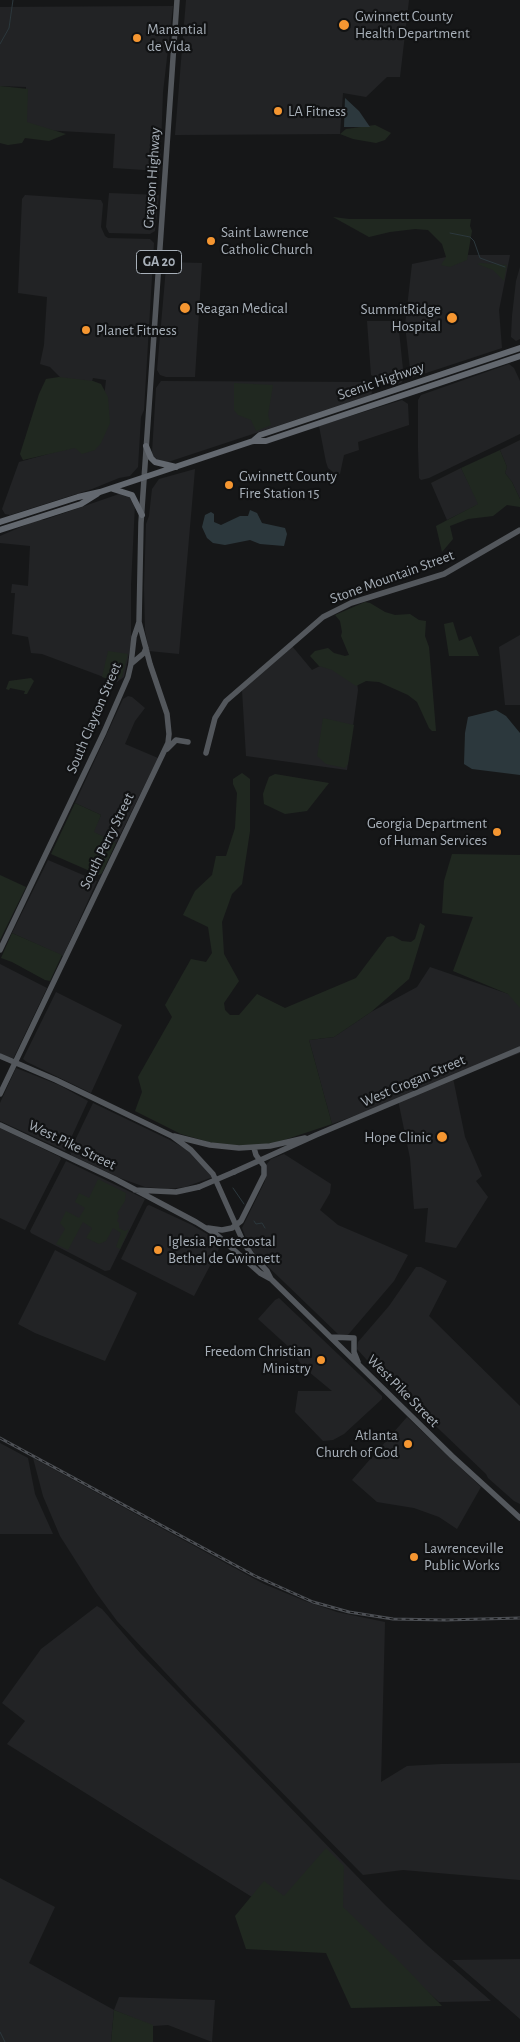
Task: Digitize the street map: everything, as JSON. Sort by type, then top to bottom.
[{"type":"highway","name":"Scenic Highway","points":[[300,426],[520,348]]},
{"type":"highway","name":"Scenic Highway","points":[[0,522],[177,468],[253,441],[260,435],[300,426],[520,356]]},
{"type":"highway","points":[[146,446],[151,458],[155,462],[177,468]]},
{"type":"highway","points":[[111,488],[132,495],[142,515]]},
{"type":"highway","name":"Scenic Highway","points":[[0,530],[81,504],[100,492]]},
{"type":"main road","name":"Grayson Highway","points":[[144,478],[177,0]]},
{"type":"main road","name":"South Clayton Street","points":[[0,950],[104,732],[126,681],[131,664],[134,637],[139,622],[144,478]]},
{"type":"main road","name":"Stone Mountain Street","points":[[206,753],[215,718],[226,701],[323,617],[351,603],[444,574],[520,530]]},
{"type":"main road","name":"South Perry Street","points":[[0,1094],[164,752],[169,734],[169,722],[139,622]]},
{"type":"main road","points":[[131,664],[144,653],[146,648]]},
{"type":"main road","points":[[164,752],[176,740],[188,742]]},
{"type":"main road","name":"West Crogan Street","points":[[199,1187],[316,1135],[520,1049]]},
{"type":"main road","name":"West Crogan Street","points":[[0,1056],[172,1136],[196,1154],[210,1170],[222,1191],[236,1226]]},
{"type":"main road","name":"West Pike Street","points":[[0,1125],[207,1228],[232,1247],[260,1273],[271,1279],[468,1471],[520,1518]]},
{"type":"main road","name":"West Crogan Street","points":[[172,1136],[217,1146],[254,1148],[276,1145],[316,1135]]},
{"type":"main road","points":[[207,1228],[222,1230],[236,1226],[242,1219],[263,1179],[265,1169],[254,1148]]},
{"type":"main road","name":"West Pike Street","points":[[133,1190],[176,1192],[199,1187]]},
{"type":"main road","name":"West Pike Street","points":[[236,1226],[248,1249],[267,1271],[271,1279]]},
{"type":"main road","points":[[330,1337],[354,1338],[354,1352],[358,1364]]},
{"type":"shaded area","points":[[186,0],[409,0],[400,77],[387,77],[366,97],[343,93],[340,134],[175,135]]},
{"type":"shaded area","points":[[173,6],[163,92],[160,171],[113,168],[115,134],[24,129],[26,87],[0,86],[0,7]]},
{"type":"shaded area","points":[[0,86],[28,89],[27,122],[66,134],[49,141],[25,138],[22,143],[8,145],[0,143]]},
{"type":"shaded area","points":[[345,98],[359,111],[370,127],[344,127]]},
{"type":"shaded area","points":[[375,125],[391,133],[385,140],[376,143],[353,139],[340,134],[346,129]]},
{"type":"shaded area","points":[[109,193],[159,195],[155,231],[150,234],[109,233],[106,227]]},
{"type":"shaded area","points":[[25,195],[101,200],[103,204],[101,227],[105,236],[108,238],[150,239],[154,243],[144,410],[141,417],[138,467],[130,476],[10,515],[5,514],[2,509],[19,462],[99,440],[106,380],[93,378],[91,385],[65,382],[50,367],[40,364],[44,345],[47,297],[18,293],[22,199]]},
{"type":"shaded area","points":[[333,217],[349,219],[471,219],[470,226],[472,231],[467,260],[450,267],[441,265],[446,257],[442,244],[428,230],[415,229],[369,237]]},
{"type":"shaded area","name":"SummitRidge Hospital","points":[[456,255],[510,255],[499,310],[502,348],[411,378],[405,325],[412,264]]},
{"type":"shaded area","points":[[164,262],[202,263],[195,377],[166,377],[160,375],[157,370],[166,268]]},
{"type":"shaded area","points":[[477,264],[507,265],[504,281],[493,270]]},
{"type":"shaded area","points":[[520,267],[520,339],[516,341],[511,337],[512,316],[516,281]]},
{"type":"shaded area","points":[[367,321],[398,321],[404,379],[401,383],[395,385],[371,375]]},
{"type":"shaded area","points":[[509,364],[514,368],[520,381],[520,434],[429,478],[421,480],[419,478],[418,400],[421,395]]},
{"type":"shaded area","points":[[59,377],[93,381],[101,384],[108,397],[110,423],[101,443],[95,450],[82,454],[75,448],[23,460],[20,454],[39,394],[46,379]]},
{"type":"shaded area","points":[[161,381],[361,382],[369,384],[373,389],[371,395],[168,462],[154,459],[152,453],[156,388]]},
{"type":"shaded area","points":[[234,383],[273,385],[268,415],[271,425],[256,431],[251,420],[238,415],[234,410]]},
{"type":"shaded area","points":[[402,400],[408,404],[409,425],[358,442],[359,450],[344,455],[340,474],[332,474],[333,472],[328,468],[326,462],[319,426]]},
{"type":"shaded area","points":[[520,440],[520,499],[512,482],[505,473],[507,467],[500,450]]},
{"type":"shaded area","points":[[500,450],[507,467],[505,473],[512,482],[520,499],[520,507],[507,505],[493,516],[468,519],[450,526],[453,539],[442,552],[436,526],[478,504],[461,468]]},
{"type":"shaded area","points":[[461,468],[479,504],[447,520],[431,483]]},
{"type":"shaded area","points":[[195,469],[179,654],[149,651],[145,630],[144,587],[146,524],[149,516],[152,489],[159,479]]},
{"type":"shaded area","points":[[126,493],[135,504],[131,585],[131,644],[124,677],[117,682],[42,654],[31,653],[28,637],[12,634],[15,593],[11,593],[12,584],[28,586],[30,546],[0,543],[0,536],[37,520],[44,520]]},
{"type":"shaded area","points":[[250,510],[257,513],[262,523],[285,528],[287,534],[284,546],[260,544],[250,540],[225,545],[213,543],[207,538],[202,527],[205,515],[211,512],[214,514],[214,522],[221,525],[240,516],[248,516]]},
{"type":"shaded area","points":[[365,602],[385,612],[395,615],[410,614],[419,620],[426,621],[425,636],[429,647],[436,731],[432,731],[429,728],[417,702],[408,695],[379,682],[366,681],[356,686],[332,670],[319,666],[310,656],[315,651],[328,648],[334,653],[345,656],[349,655],[341,636],[340,621],[335,615]]},
{"type":"shaded area","points":[[453,622],[459,641],[471,636],[479,656],[449,656],[444,624]]},
{"type":"shaded area","points":[[520,635],[520,705],[505,705],[499,647]]},
{"type":"shaded area","points":[[292,646],[312,670],[334,659],[356,674],[358,690],[347,770],[246,756],[242,690]]},
{"type":"shaded area","points":[[108,651],[128,654],[122,677],[114,681],[102,677]]},
{"type":"shaded area","points":[[31,678],[34,681],[27,694],[24,694],[25,691],[6,689],[9,681]]},
{"type":"shaded area","points":[[128,696],[145,708],[135,721],[125,744],[158,758],[116,843],[93,832],[101,815],[75,803],[123,699]]},
{"type":"shaded area","points":[[496,710],[506,716],[520,733],[520,775],[472,769],[464,764],[465,733],[468,717]]},
{"type":"shaded area","points":[[323,718],[354,725],[348,764],[345,768],[326,764],[317,756]]},
{"type":"shaded area","points":[[242,773],[250,779],[250,831],[242,884],[232,894],[222,922],[224,954],[239,981],[224,1003],[225,1010],[230,1015],[239,1015],[257,994],[285,1008],[356,978],[387,937],[393,936],[402,941],[411,942],[415,939],[420,923],[425,926],[409,979],[371,1012],[334,1037],[309,1040],[332,1124],[269,1145],[244,1146],[216,1144],[181,1134],[135,1111],[142,1092],[138,1077],[172,1017],[165,1005],[191,959],[206,962],[212,953],[208,927],[183,915],[195,891],[212,875],[216,856],[226,856],[235,828],[237,793],[233,779]]},
{"type":"shaded area","points":[[275,774],[329,783],[307,811],[285,814],[264,804],[263,794],[266,785],[269,777]]},
{"type":"shaded area","points":[[75,803],[101,815],[94,832],[116,843],[102,873],[99,875],[51,854]]},
{"type":"shaded area","points":[[452,854],[520,855],[520,1008],[508,994],[453,971],[473,917],[442,913],[444,881]]},
{"type":"shaded area","points":[[48,860],[97,881],[63,956],[12,933]]},
{"type":"shaded area","points":[[0,875],[26,887],[0,940]]},
{"type":"shaded area","points":[[12,933],[62,955],[50,981],[1,958]]},
{"type":"shaded area","points":[[0,964],[47,988],[13,1059],[0,1053]]},
{"type":"shaded area","points":[[430,967],[520,998],[520,1053],[453,1078],[465,1137],[482,1176],[476,1181],[488,1197],[456,1248],[425,1242],[428,1208],[414,1209],[410,1158],[398,1100],[332,1124],[309,1040],[334,1037],[371,1012],[417,987]]},
{"type":"shaded area","points":[[56,992],[122,1025],[91,1093],[23,1059]]},
{"type":"shaded area","points":[[16,1068],[59,1085],[88,1101],[65,1151],[0,1121],[0,1103]]},
{"type":"shaded area","points":[[93,1103],[191,1152],[213,1177],[185,1187],[168,1189],[145,1187],[120,1178],[71,1155],[70,1151]]},
{"type":"shaded area","points":[[0,1128],[61,1159],[25,1230],[0,1218]]},
{"type":"shaded area","points":[[284,1154],[331,1184],[330,1193],[320,1210],[338,1225],[408,1255],[394,1281],[347,1336],[340,1336],[257,1256],[249,1246],[242,1228],[265,1181],[266,1165],[271,1159]]},
{"type":"shaded area","points":[[66,1161],[145,1199],[110,1270],[105,1271],[30,1231]]},
{"type":"shaded area","points":[[98,1179],[126,1193],[125,1201],[117,1213],[119,1216],[117,1221],[119,1228],[125,1231],[129,1229],[120,1249],[116,1247],[121,1233],[113,1228],[106,1241],[99,1244],[86,1238],[92,1228],[83,1222],[68,1250],[56,1244],[65,1229],[60,1223],[66,1211],[79,1218],[85,1208],[75,1202],[79,1193],[89,1198]]},
{"type":"shaded area","points":[[149,1205],[192,1225],[222,1243],[194,1296],[121,1259]]},
{"type":"shaded area","points":[[55,1250],[137,1293],[105,1361],[35,1333],[18,1324]]},
{"type":"shaded area","points":[[416,1267],[421,1267],[447,1281],[429,1316],[520,1406],[520,1504],[488,1478],[375,1369],[357,1349],[358,1342],[389,1306]]},
{"type":"shaded area","points":[[279,1298],[382,1396],[382,1399],[344,1434],[333,1440],[323,1441],[295,1412],[298,1391],[332,1391],[303,1367],[291,1349],[258,1319]]},
{"type":"shaded area","points":[[407,1417],[481,1487],[457,1529],[439,1517],[414,1508],[377,1502],[352,1480]]},
{"type":"shaded area","points":[[0,1443],[28,1458],[35,1494],[53,1534],[0,1534]]},
{"type":"shaded area","points":[[33,1458],[264,1584],[337,1612],[385,1622],[381,1782],[407,1766],[520,1763],[520,1880],[403,1870],[363,1875],[193,1702],[117,1621],[95,1591],[60,1536],[43,1496]]},
{"type":"shaded area","points":[[97,1606],[102,1609],[141,1654],[385,1905],[428,1946],[491,2001],[439,2002],[303,1878],[276,1912],[7,1744],[25,1721],[2,1703],[41,1649]]},
{"type":"shaded area","points":[[326,1848],[344,1866],[343,1907],[442,2006],[351,2008],[326,1953],[246,1949],[235,1916],[264,1881],[284,1896]]},
{"type":"shaded area","points":[[0,1878],[55,1907],[29,1963],[114,2010],[111,2042],[0,2042]]},
{"type":"shaded area","points":[[520,1959],[520,2019],[452,1960]]},
{"type":"shaded area","points":[[119,1997],[215,2000],[212,2042],[168,2025],[153,2026],[114,2010]]},
{"type":"shaded area","points":[[114,2010],[153,2025],[153,2042],[111,2042]]},
{"type":"waterway","points":[[0,44],[9,28],[13,0]]},
{"type":"waterway","points":[[450,233],[470,237],[474,241],[480,258],[505,267]]},
{"type":"waterway","points":[[233,1188],[244,1204]]},
{"type":"waterway","points":[[254,1221],[256,1224],[262,1223],[265,1228]]},
{"type":"waterway","points":[[0,2032],[5,2042]]},
{"type":"railway","points":[[0,1438],[255,1576],[313,1602],[349,1612],[393,1619],[520,1618]]},
{"type":"place","name":"Gwinnett County Health Department","points":[[344,25]]},
{"type":"place","name":"Manantial de Vida","points":[[137,38]]},
{"type":"place","name":"LA Fitness","points":[[278,111]]},
{"type":"place","name":"Saint Lawrence Catholic Church","points":[[211,241]]},
{"type":"place","name":"Reagan Medical","points":[[185,308]]},
{"type":"place","name":"SummitRidge Hospital","points":[[452,318]]},
{"type":"place","name":"Planet Fitness","points":[[86,330]]},
{"type":"place","name":"Gwinnett County Fire Station 15","points":[[229,485]]},
{"type":"place","name":"Georgia Department of Human Services","points":[[497,832]]},
{"type":"place","name":"Hope Clinic","points":[[442,1137]]},
{"type":"place","name":"Iglesia Pentecostal Bethel de Gwinnett","points":[[158,1250]]},
{"type":"place","name":"Freedom Christian Ministry","points":[[321,1360]]},
{"type":"place","name":"Atlanta Church of God","points":[[408,1444]]},
{"type":"place","name":"Lawrenceville Public Works","points":[[414,1557]]}]
